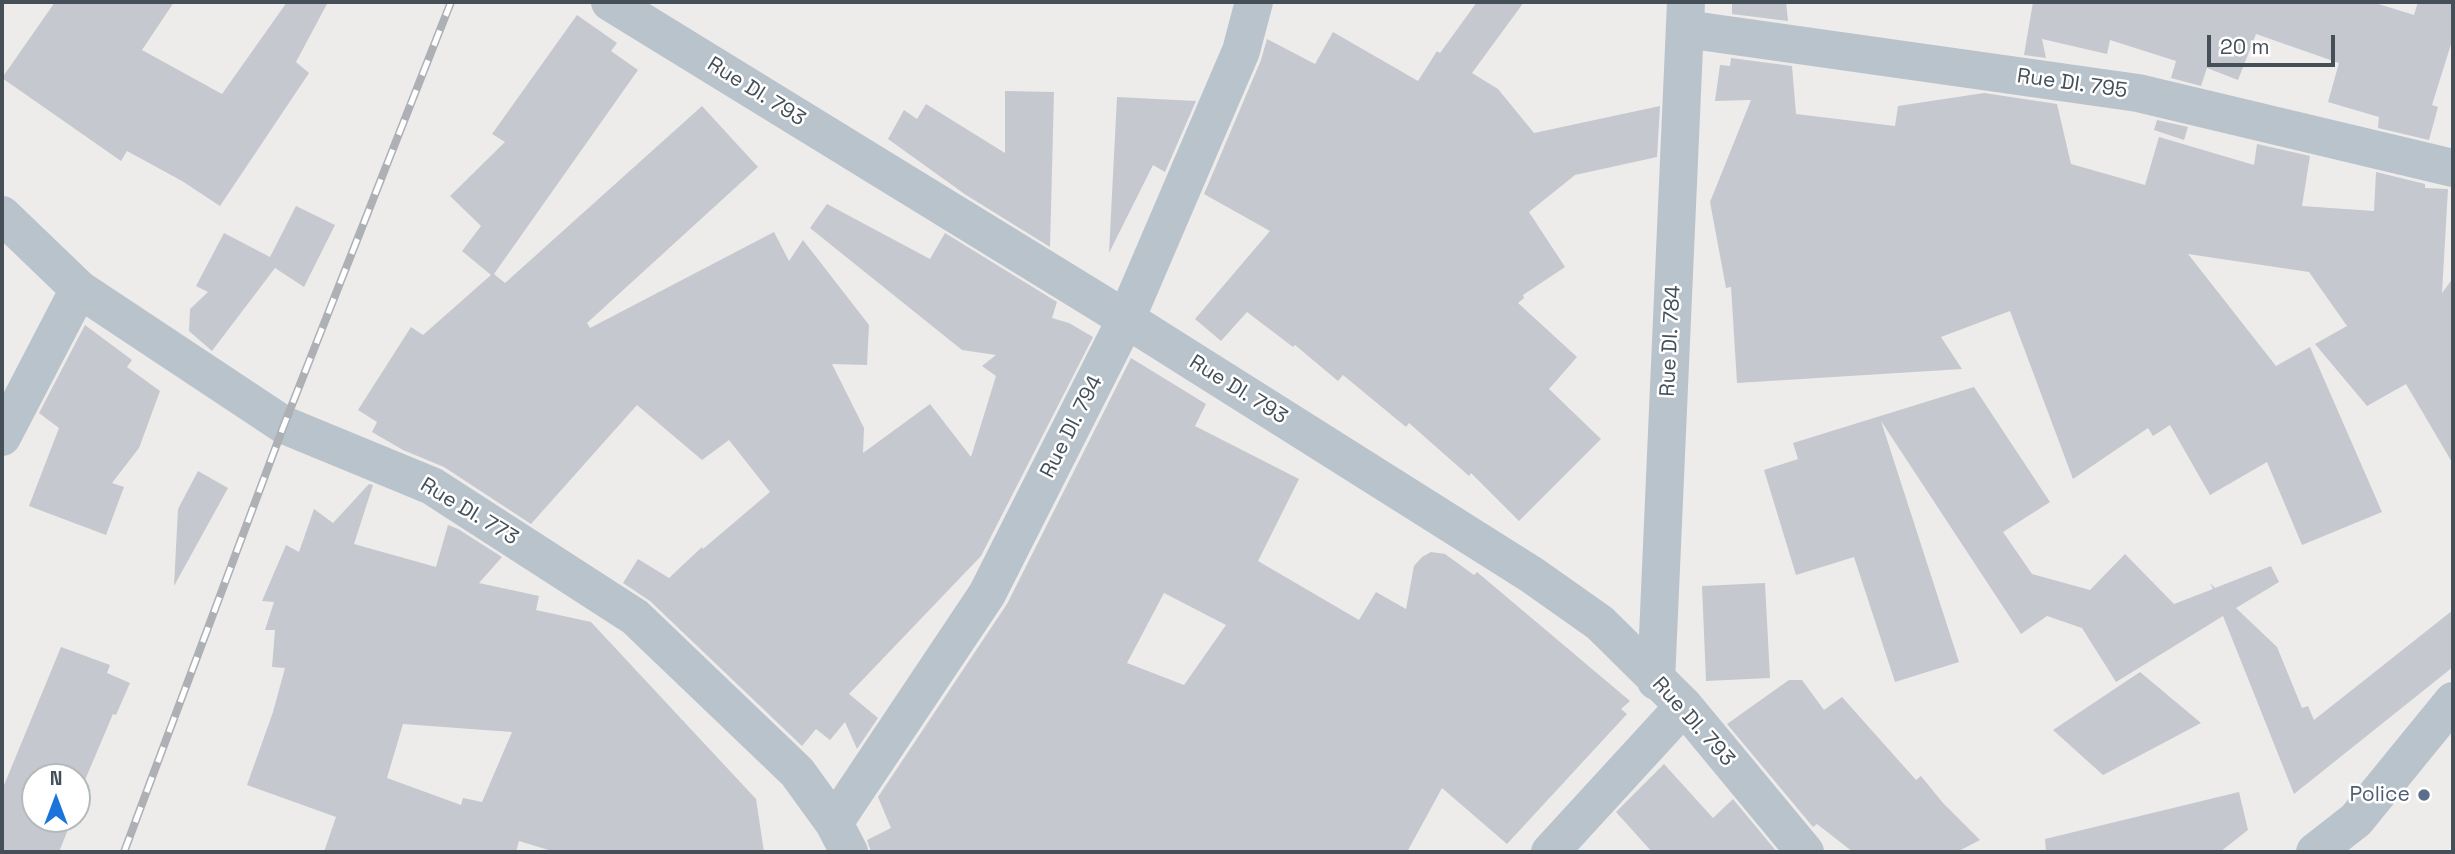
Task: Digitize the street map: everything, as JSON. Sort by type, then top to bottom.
[{"type":"street","name":"Rue DI. 793","points":[[610,2],[1126,320],[1532,575],[1600,623],[1684,706],[1805,852]]},
{"type":"street","name":"Rue DI. 794","points":[[841,838],[987,594],[1126,320],[1241,51],[1254,2]]},
{"type":"street","name":"Rue DI. 795","points":[[1685,15],[2138,93],[2453,168]]},
{"type":"street","name":"Rue DI. 784","points":[[1656,681],[1685,15]]},
{"type":"street","name":"Rue DI. 773","points":[[2,215],[79,289],[284,425],[432,486],[635,617],[797,772],[841,838]]},
{"type":"street","points":[[2,437],[79,289]]},
{"type":"street","points":[[2315,852],[2356,820],[2453,701]]},
{"type":"street","points":[[1550,852],[1684,706]]},
{"type":"building","points":[[55,2],[174,2],[142,50],[222,94],[287,2],[328,2],[296,62],[309,73],[220,206],[182,181],[127,151],[121,161],[2,78]]},
{"type":"building","points":[[1477,2],[1524,2],[1472,73],[1498,89],[1534,133],[1660,106],[1657,157],[1575,175],[1529,212],[1565,267],[1523,295],[1524,298],[1518,303],[1577,357],[1549,389],[1601,439],[1519,521],[1471,473],[1469,476],[1409,423],[1406,427],[1343,375],[1338,381],[1295,345],[1293,347],[1247,312],[1221,341],[1195,319],[1270,231],[1204,194],[1261,60],[1267,39],[1315,64],[1333,32],[1418,81],[1437,51],[1440,53]]},
{"type":"building","points":[[1732,2],[1786,2],[1788,21],[1732,14]]},
{"type":"building","points":[[2033,2],[2372,2],[2414,15],[2418,2],[2453,2],[2453,38],[2432,105],[2438,107],[2429,140],[2378,128],[2379,117],[2328,102],[2339,63],[2256,34],[2238,80],[2207,68],[2201,86],[2171,78],[2176,61],[2110,40],[2107,54],[2042,39],[2046,58],[2024,55]]},
{"type":"building","points":[[577,15],[617,43],[611,51],[638,70],[494,274],[505,283],[702,106],[758,167],[587,323],[590,328],[774,232],[789,261],[803,240],[869,325],[867,365],[832,364],[864,428],[863,453],[930,404],[971,457],[996,376],[982,366],[996,355],[962,350],[810,228],[827,204],[930,259],[945,233],[1057,302],[1052,318],[1069,323],[1093,337],[981,556],[849,694],[878,718],[857,749],[845,722],[830,740],[816,729],[802,746],[650,601],[623,583],[638,559],[669,578],[702,547],[703,549],[770,492],[729,440],[702,460],[637,405],[531,524],[444,467],[403,450],[372,432],[377,422],[358,410],[411,327],[423,335],[491,275],[462,251],[481,226],[450,196],[505,142],[492,134]]},
{"type":"building","points":[[1731,58],[1792,66],[1796,114],[1895,126],[1898,106],[1984,93],[2057,104],[2071,164],[2145,185],[2159,137],[2254,165],[2257,144],[2310,156],[2302,206],[2374,211],[2376,172],[2425,184],[2425,188],[2448,189],[2442,293],[2453,278],[2453,464],[2406,384],[2367,406],[2315,344],[2347,326],[2309,272],[2188,254],[2276,366],[2310,347],[2382,512],[2302,545],[2267,462],[2210,495],[2170,425],[2153,436],[2148,428],[2073,479],[2010,311],[1941,337],[1962,369],[1737,383],[1731,287],[1726,288],[1710,202],[1751,100],[1715,101],[1720,65],[1730,66]]},
{"type":"building","points":[[1005,91],[1054,92],[1050,247],[966,195],[888,139],[904,110],[917,119],[926,104],[1005,153]]},
{"type":"building","points":[[1117,97],[1196,101],[1165,172],[1153,165],[1109,253]]},
{"type":"building","points":[[2157,120],[2188,127],[2184,140],[2154,130]]},
{"type":"building","points":[[296,206],[335,225],[304,287],[275,268],[212,351],[189,331],[190,309],[208,292],[196,286],[224,233],[270,257]]},
{"type":"building","points":[[85,325],[132,360],[127,367],[160,391],[139,448],[112,483],[124,487],[106,535],[29,506],[59,428],[39,413]]},
{"type":"building","points":[[1131,358],[1206,404],[1195,426],[1299,479],[1258,561],[1359,620],[1376,592],[1406,609],[1414,566],[1431,552],[1445,554],[1474,575],[1477,572],[1630,701],[1621,709],[1627,714],[1507,844],[1442,788],[1407,852],[871,852],[867,840],[891,828],[878,797],[1007,604]],"holes":[[[1164,593],[1226,625],[1184,685],[1127,663]]]},
{"type":"building","points":[[1974,387],[2050,502],[2003,532],[2032,574],[2090,590],[2125,554],[2174,604],[2213,589],[2210,583],[2215,588],[2271,566],[2279,582],[2236,608],[2277,647],[2302,708],[2308,706],[2314,720],[2453,610],[2453,667],[2294,794],[2223,616],[2116,682],[2082,628],[2047,616],[2021,634],[1881,421],[1959,662],[1895,682],[1854,557],[1796,575],[1764,470],[1798,459],[1793,443]]},
{"type":"building","points":[[198,471],[228,488],[174,586],[178,509]]},
{"type":"building","points":[[369,484],[373,485],[354,544],[436,567],[448,525],[502,557],[479,583],[539,596],[536,610],[591,622],[756,799],[764,852],[555,852],[519,841],[516,852],[324,852],[336,817],[247,785],[273,712],[285,668],[272,667],[275,630],[265,630],[274,602],[262,601],[286,545],[299,552],[314,509],[333,523]],"holes":[[[403,724],[512,732],[482,802],[463,798],[461,805],[387,778]]]},
{"type":"building","points":[[1765,583],[1770,678],[1706,681],[1702,586]]},
{"type":"building","points":[[61,647],[110,665],[107,673],[130,683],[116,715],[113,714],[91,766],[91,763],[21,763],[21,833],[67,833],[59,852],[2,852],[2,790]]},
{"type":"building","points":[[2140,672],[2201,723],[2103,775],[2053,730]]},
{"type":"building","points":[[1789,680],[1802,680],[1824,710],[1842,697],[1916,780],[1921,776],[1943,803],[1980,840],[1957,852],[1853,852],[1817,824],[1813,827],[1727,724]]},
{"type":"building","points":[[1664,764],[1713,818],[1733,799],[1777,852],[1652,852],[1616,812]]},
{"type":"building","points":[[2239,792],[2248,830],[2220,852],[2046,852],[2045,839]]},
{"type":"railway","points":[[124,852],[284,425],[451,2]]},
{"type":"place","name":"Police","points":[[2424,795]]}]
